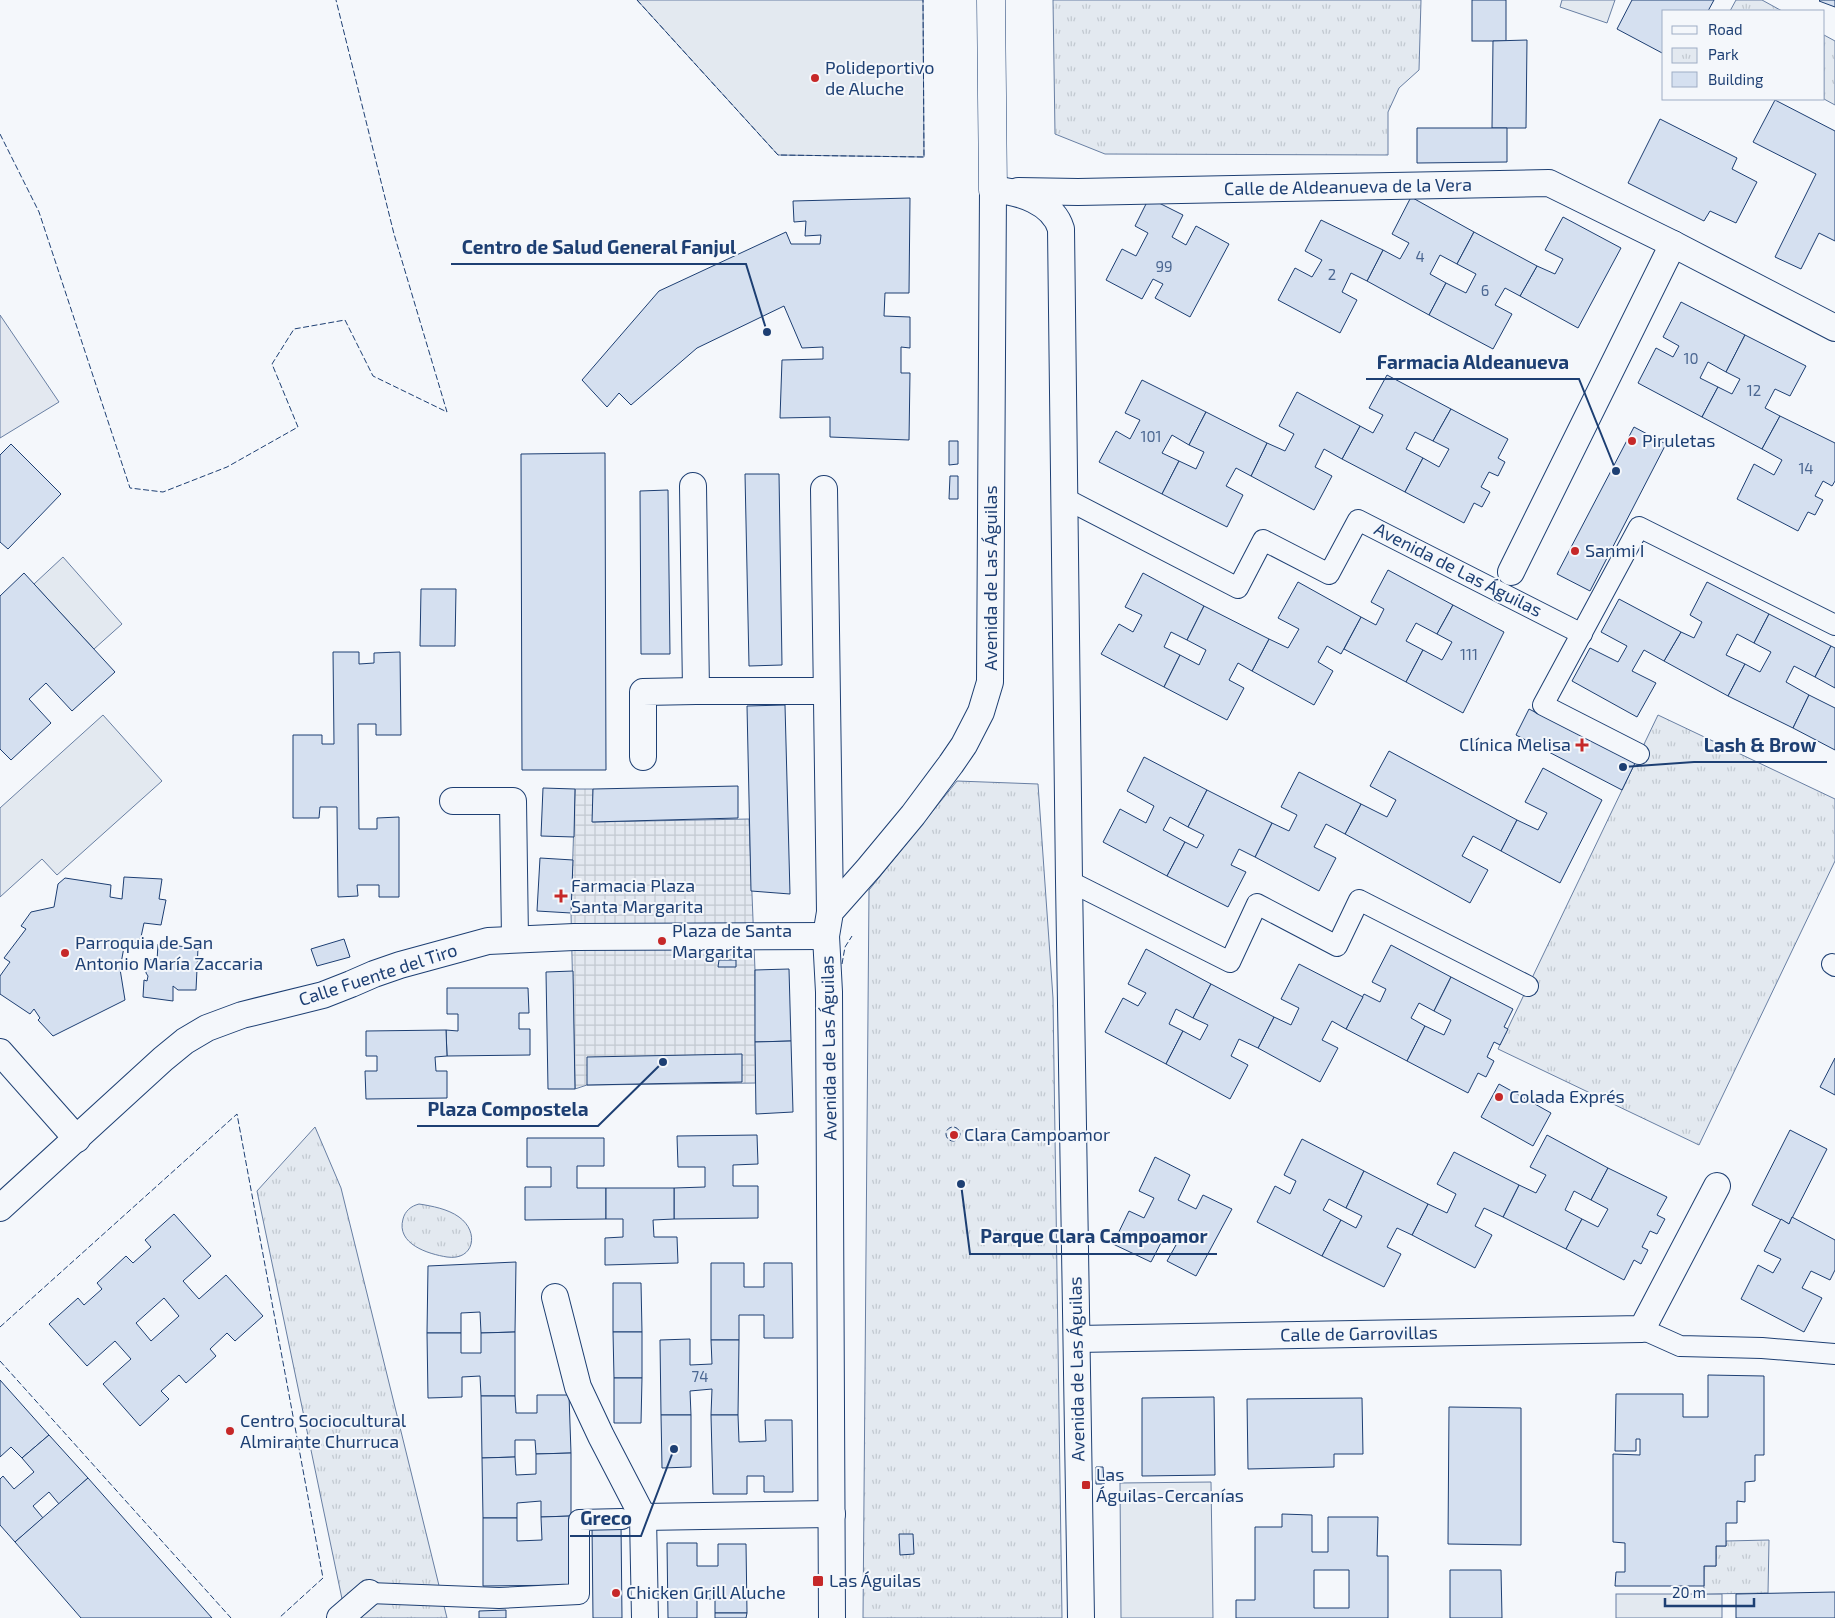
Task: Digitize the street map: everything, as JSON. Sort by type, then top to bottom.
[{"type":"street","name":"Avenida de Las Águilas","points":[[828,924],[964,745],[981,712],[990,682],[1001,191],[991,0]]},
{"type":"street","name":"Calle de Aldeanueva de la Vera","points":[[1001,191],[1088,192],[1549,183],[1673,244],[1835,328]]},
{"type":"street","name":"Avenida de Las Águilas","points":[[1001,191],[1031,198],[1053,213],[1058,219],[1061,229],[1081,1618]]},
{"type":"street","points":[[1511,572],[1673,244]]},
{"type":"street","points":[[693,486],[696,691]]},
{"type":"street","name":"Avenida de Las Águilas","points":[[824,489],[832,1618]]},
{"type":"street","name":"Avenida de Las Águilas","points":[[1064,498],[1238,588],[1263,540],[1329,574],[1358,520],[1582,634]]},
{"type":"street","points":[[1639,754],[1543,706],[1639,527],[1835,625]]},
{"type":"street","points":[[643,757],[643,692],[826,691]]},
{"type":"street","points":[[452,801],[513,801],[514,939]]},
{"type":"street","points":[[1069,881],[1230,962],[1257,904],[1337,946],[1359,900],[1528,986]]},
{"type":"street","name":"Calle Fuente del Tiro","points":[[0,1208],[186,1041],[207,1028],[242,1015],[324,994],[400,964],[488,941],[828,924]]},
{"type":"street","points":[[0,1052],[77,1139]]},
{"type":"street","points":[[1642,1329],[1716,1186]]},
{"type":"street","points":[[555,1297],[578,1387],[632,1518],[645,1618]]},
{"type":"street","name":"Calle de Garrovillas","points":[[1077,1339],[1642,1329],[1680,1346],[1762,1348],[1835,1354]]},
{"type":"street","points":[[340,1618],[369,1593],[499,1598],[580,1594],[579,1520],[832,1514]]},
{"type":"green space","name":"Polideportivo de Aluche","points":[[637,0],[923,0],[924,157],[778,155]]},
{"type":"green space","points":[[1053,0],[1421,0],[1419,70],[1399,88],[1388,112],[1388,155],[1105,154],[1055,134]]},
{"type":"green space","points":[[1562,0],[1615,0],[1607,23],[1560,7]]},
{"type":"green space","points":[[1736,0],[1762,0],[1780,10],[1731,10]]},
{"type":"green space","points":[[1825,36],[1835,41],[1835,105],[1825,100]]},
{"type":"green space","points":[[63,557],[122,624],[94,649],[34,584]]},
{"type":"green space","points":[[103,715],[162,781],[57,875],[42,859],[0,897],[0,808]]},
{"type":"green space","points":[[1658,715],[1835,799],[1835,861],[1699,1145],[1498,1049]]},
{"type":"green space","points":[[957,781],[1038,784],[1053,998],[1062,1618],[863,1618],[869,890]]},
{"type":"green space","points":[[315,1127],[341,1188],[447,1618],[346,1618],[257,1191]]},
{"type":"green space","points":[[419,1204],[450,1212],[466,1223],[472,1237],[468,1250],[463,1255],[447,1257],[431,1253],[415,1246],[409,1241],[404,1235],[402,1228],[403,1219],[409,1209]]},
{"type":"green space","points":[[1211,1482],[1213,1618],[1121,1618],[1120,1483]]},
{"type":"green space","points":[[1769,1540],[1768,1593],[1704,1594],[1704,1566],[1716,1566],[1716,1546],[1726,1546],[1726,1541]]},
{"type":"green space","points":[[1616,1594],[1722,1594],[1722,1618],[1616,1618]]},
{"type":"shaded area","points":[[0,315],[59,402],[0,438]]},
{"type":"shaded area","name":"Plaza de Santa Margarita","points":[[575,789],[593,789],[593,822],[749,819],[755,970],[756,1083],[587,1085],[575,1089],[571,913]]},
{"type":"building","points":[[1472,0],[1506,0],[1506,41],[1472,41]]},
{"type":"building","points":[[1632,0],[1714,0],[1709,10],[1662,10],[1662,53],[1617,29]]},
{"type":"building","points":[[1835,0],[1835,7],[1819,1]]},
{"type":"building","points":[[1527,40],[1526,128],[1492,128],[1493,41]]},
{"type":"building","points":[[1775,100],[1835,131],[1835,241],[1819,233],[1801,269],[1775,257],[1816,174],[1753,142]]},
{"type":"building","points":[[1660,119],[1737,158],[1732,169],[1757,182],[1736,223],[1710,211],[1704,221],[1628,183]]},
{"type":"building","points":[[1417,128],[1507,128],[1507,162],[1417,163]]},
{"type":"building","points":[[1411,197],[1474,232],[1457,264],[1440,255],[1430,274],[1446,283],[1429,315],[1367,281],[1383,250],[1400,259],[1409,243],[1392,234]]},
{"type":"building","points":[[910,198],[909,293],[885,293],[884,316],[910,317],[910,348],[901,347],[901,373],[910,373],[909,440],[830,437],[830,417],[780,418],[782,360],[823,359],[823,347],[802,348],[784,306],[697,348],[631,405],[619,393],[607,407],[582,380],[659,291],[786,232],[791,244],[820,244],[821,235],[805,236],[806,221],[794,222],[793,201]]},
{"type":"building","points":[[1149,198],[1183,215],[1172,237],[1186,245],[1196,226],[1229,244],[1190,317],[1155,298],[1163,284],[1153,279],[1142,299],[1106,280],[1122,249],[1136,256],[1148,233],[1135,226]]},
{"type":"building","points":[[1563,217],[1621,248],[1578,328],[1520,296],[1537,266],[1555,274],[1563,259],[1545,250]]},
{"type":"building","points":[[1321,220],[1383,250],[1367,281],[1351,273],[1342,292],[1357,300],[1340,333],[1278,300],[1295,268],[1312,277],[1322,260],[1305,251]]},
{"type":"building","points":[[1474,232],[1537,266],[1520,296],[1505,288],[1495,305],[1512,314],[1493,349],[1429,315],[1446,283],[1466,293],[1476,274],[1457,264]]},
{"type":"building","points":[[1681,302],[1745,335],[1726,372],[1708,362],[1700,378],[1718,387],[1702,417],[1638,383],[1656,348],[1673,357],[1679,346],[1663,337]]},
{"type":"building","points":[[1745,335],[1806,366],[1790,396],[1775,389],[1765,408],[1780,416],[1762,449],[1702,417],[1718,387],[1732,394],[1740,379],[1726,372]]},
{"type":"building","points":[[1387,375],[1451,409],[1433,441],[1415,432],[1406,449],[1423,458],[1405,492],[1342,459],[1360,426],[1373,433],[1383,415],[1369,408]]},
{"type":"building","points":[[1142,380],[1206,412],[1189,445],[1172,435],[1162,453],[1179,461],[1162,494],[1099,462],[1116,431],[1130,439],[1140,420],[1125,413]]},
{"type":"building","points":[[1297,392],[1360,426],[1342,459],[1324,449],[1315,467],[1332,476],[1314,510],[1251,476],[1267,443],[1285,451],[1294,434],[1279,426]]},
{"type":"building","points":[[1451,409],[1508,439],[1498,458],[1505,462],[1498,476],[1489,472],[1481,487],[1490,492],[1482,507],[1474,503],[1464,523],[1405,492],[1423,458],[1439,467],[1449,449],[1433,441]]},
{"type":"building","points":[[1206,412],[1267,443],[1251,476],[1236,468],[1226,486],[1243,495],[1227,527],[1162,494],[1179,461],[1196,469],[1204,452],[1189,445]]},
{"type":"building","points":[[1780,416],[1835,443],[1835,481],[1832,486],[1823,481],[1815,496],[1823,500],[1815,515],[1808,512],[1798,531],[1737,499],[1754,464],[1774,475],[1782,460],[1762,449]]},
{"type":"building","points":[[1634,427],[1666,444],[1590,591],[1557,574]]},
{"type":"building","points":[[949,441],[958,441],[958,464],[949,465]]},
{"type":"building","points":[[11,444],[61,494],[8,549],[0,542],[0,455]]},
{"type":"building","points":[[605,453],[606,770],[522,770],[521,454]]},
{"type":"building","points":[[745,474],[779,474],[782,665],[749,666]]},
{"type":"building","points":[[950,476],[958,476],[958,499],[949,499]]},
{"type":"building","points":[[668,490],[670,654],[641,654],[640,491]]},
{"type":"building","points":[[1388,570],[1453,605],[1437,634],[1416,623],[1406,641],[1423,650],[1406,682],[1344,649],[1361,617],[1376,625],[1384,609],[1371,602]]},
{"type":"building","points":[[24,573],[115,672],[72,711],[46,683],[29,699],[51,723],[11,760],[0,749],[0,596]]},
{"type":"building","points":[[1143,573],[1204,606],[1187,640],[1171,632],[1164,647],[1180,655],[1164,687],[1101,654],[1119,624],[1133,632],[1142,615],[1125,607]]},
{"type":"building","points":[[1298,582],[1361,617],[1341,654],[1327,646],[1318,662],[1333,671],[1314,705],[1252,671],[1269,639],[1288,648],[1299,629],[1278,618]]},
{"type":"building","points":[[1707,582],[1769,614],[1754,643],[1737,634],[1726,655],[1745,664],[1728,696],[1664,661],[1681,632],[1694,638],[1702,622],[1690,615]]},
{"type":"building","points":[[421,589],[456,589],[455,646],[420,646]]},
{"type":"building","points":[[1619,599],[1681,632],[1664,661],[1644,650],[1632,671],[1656,683],[1637,717],[1572,681],[1590,648],[1618,662],[1627,646],[1601,632]]},
{"type":"building","points":[[1453,605],[1504,632],[1463,713],[1406,682],[1423,650],[1442,660],[1452,642],[1437,634]]},
{"type":"building","points":[[1204,606],[1269,639],[1252,671],[1238,663],[1229,680],[1244,688],[1227,720],[1164,687],[1180,655],[1199,665],[1206,650],[1187,640]]},
{"type":"building","points":[[1769,614],[1831,646],[1815,677],[1794,666],[1786,682],[1809,695],[1793,728],[1728,696],[1745,664],[1760,672],[1771,652],[1754,643]]},
{"type":"building","points":[[1831,646],[1835,648],[1835,688],[1815,677]]},
{"type":"building","points":[[333,652],[359,652],[359,664],[374,663],[374,653],[400,652],[401,735],[376,735],[376,724],[358,724],[359,829],[377,829],[377,818],[399,817],[399,897],[379,897],[379,885],[357,885],[358,896],[338,897],[337,807],[320,807],[319,818],[293,818],[293,735],[322,735],[322,744],[334,744]]},
{"type":"building","points":[[1809,695],[1835,708],[1835,750],[1793,728]]},
{"type":"building","points":[[785,705],[790,894],[751,891],[747,706]]},
{"type":"building","points":[[1529,709],[1635,763],[1622,790],[1516,735]]},
{"type":"building","points":[[1389,751],[1517,820],[1501,851],[1473,836],[1462,856],[1488,870],[1470,903],[1345,834],[1361,804],[1387,817],[1396,800],[1370,786]]},
{"type":"building","points":[[1144,757],[1207,790],[1188,827],[1170,817],[1163,830],[1185,842],[1167,876],[1103,842],[1120,809],[1146,823],[1154,806],[1127,791]]},
{"type":"building","points":[[1543,768],[1602,800],[1560,883],[1501,851],[1517,820],[1538,830],[1547,813],[1525,802]]},
{"type":"building","points":[[1299,772],[1361,804],[1345,834],[1326,824],[1314,847],[1336,858],[1319,891],[1255,857],[1272,823],[1289,831],[1297,815],[1281,807]]},
{"type":"building","points":[[738,786],[738,818],[592,822],[593,789]]},
{"type":"building","points":[[543,788],[575,789],[574,837],[541,836]]},
{"type":"building","points":[[1207,790],[1272,823],[1255,857],[1239,849],[1231,865],[1246,872],[1228,907],[1167,876],[1185,842],[1197,848],[1204,835],[1188,827]]},
{"type":"building","points":[[540,858],[573,860],[571,913],[537,911]]},
{"type":"building","name":"Parroquia de San Antonio María Zaccaria","points":[[124,877],[162,879],[159,899],[166,900],[161,925],[144,923],[141,937],[129,947],[124,947],[120,969],[125,1000],[53,1036],[38,1020],[40,1018],[34,1009],[30,1014],[0,994],[0,976],[10,962],[4,958],[26,929],[21,926],[31,912],[54,907],[58,884],[65,878],[111,885],[110,897],[122,899]]},
{"type":"building","points":[[344,939],[350,957],[317,966],[311,949]]},
{"type":"building","points":[[158,944],[198,948],[196,990],[178,990],[173,986],[173,1001],[143,997],[144,980],[147,981],[148,976],[146,973],[147,959],[157,961]]},
{"type":"building","points":[[1391,945],[1451,977],[1434,1011],[1419,1003],[1411,1018],[1425,1026],[1407,1061],[1346,1029],[1364,994],[1380,1002],[1386,989],[1372,982]]},
{"type":"building","points":[[1146,949],[1211,984],[1193,1018],[1176,1009],[1169,1024],[1183,1031],[1166,1064],[1105,1032],[1123,998],[1138,1006],[1146,993],[1128,984]]},
{"type":"building","points":[[719,960],[736,960],[736,967],[718,967]]},
{"type":"building","points":[[1299,964],[1363,997],[1346,1029],[1332,1021],[1322,1040],[1338,1048],[1320,1082],[1258,1048],[1274,1017],[1291,1025],[1299,1008],[1281,999]]},
{"type":"building","points":[[789,969],[791,1041],[755,1042],[755,970]]},
{"type":"building","points":[[573,971],[575,1089],[548,1089],[546,972]]},
{"type":"building","points":[[1451,977],[1513,1009],[1504,1027],[1508,1029],[1500,1045],[1494,1042],[1487,1057],[1494,1061],[1486,1077],[1478,1073],[1468,1093],[1407,1061],[1425,1026],[1444,1035],[1451,1020],[1434,1011]]},
{"type":"building","points":[[1211,984],[1274,1017],[1258,1048],[1239,1039],[1231,1056],[1248,1065],[1230,1099],[1166,1064],[1183,1031],[1200,1040],[1208,1025],[1193,1018]]},
{"type":"building","points":[[447,988],[528,988],[529,1013],[519,1013],[519,1029],[530,1029],[530,1055],[447,1056],[446,1030],[458,1031],[458,1014],[447,1014]]},
{"type":"building","points":[[446,1030],[447,1056],[435,1057],[436,1071],[447,1071],[447,1098],[366,1099],[365,1071],[377,1071],[377,1056],[366,1056],[366,1031]]},
{"type":"building","points":[[791,1041],[793,1112],[756,1114],[755,1042]]},
{"type":"building","points":[[742,1054],[742,1082],[587,1085],[587,1057]]},
{"type":"building","points":[[1835,1058],[1835,1095],[1820,1087]]},
{"type":"building","points":[[1499,1084],[1551,1113],[1533,1146],[1481,1117]]},
{"type":"building","points":[[1790,1130],[1827,1149],[1789,1224],[1752,1205]]},
{"type":"building","points":[[757,1135],[758,1164],[733,1165],[733,1186],[758,1186],[758,1218],[674,1219],[674,1188],[705,1187],[705,1167],[678,1167],[677,1136]]},
{"type":"building","points":[[1547,1135],[1608,1168],[1591,1200],[1574,1191],[1565,1210],[1582,1219],[1566,1249],[1503,1217],[1519,1185],[1536,1193],[1546,1175],[1530,1167]]},
{"type":"building","points":[[527,1138],[604,1138],[604,1166],[577,1166],[577,1188],[606,1188],[606,1219],[525,1220],[525,1187],[551,1187],[551,1167],[527,1167]]},
{"type":"building","points":[[1302,1139],[1364,1171],[1346,1208],[1329,1199],[1323,1210],[1341,1220],[1322,1256],[1257,1222],[1275,1186],[1290,1194],[1296,1181],[1284,1175]]},
{"type":"building","points":[[1454,1152],[1519,1185],[1503,1217],[1484,1208],[1475,1226],[1492,1235],[1475,1268],[1412,1235],[1428,1204],[1447,1213],[1456,1194],[1437,1184]]},
{"type":"building","points":[[1155,1157],[1190,1175],[1178,1200],[1196,1209],[1203,1195],[1232,1209],[1196,1276],[1167,1261],[1176,1245],[1163,1239],[1151,1262],[1113,1244],[1129,1211],[1144,1218],[1154,1198],[1139,1191]]},
{"type":"building","points":[[1608,1168],[1667,1197],[1657,1215],[1665,1219],[1657,1234],[1650,1231],[1642,1247],[1648,1250],[1641,1264],[1634,1260],[1624,1280],[1566,1249],[1582,1219],[1598,1227],[1608,1209],[1591,1200]]},
{"type":"building","points":[[1364,1171],[1428,1204],[1412,1235],[1397,1228],[1387,1247],[1401,1254],[1384,1287],[1322,1256],[1341,1220],[1356,1228],[1362,1216],[1346,1208]]},
{"type":"building","points":[[606,1188],[674,1188],[674,1219],[653,1220],[654,1237],[677,1237],[678,1263],[605,1265],[605,1238],[623,1237],[623,1219],[606,1219]]},
{"type":"building","points":[[174,1214],[211,1256],[183,1281],[199,1299],[226,1275],[263,1316],[235,1341],[227,1333],[210,1349],[216,1356],[186,1383],[179,1375],[161,1391],[169,1399],[140,1426],[103,1384],[131,1359],[115,1341],[87,1366],[49,1324],[78,1298],[84,1305],[102,1289],[97,1283],[126,1256],[133,1263],[151,1247],[145,1240]],"holes":[[[164,1298],[179,1316],[151,1341],[136,1323]]]},
{"type":"building","points":[[1792,1217],[1835,1240],[1835,1270],[1830,1280],[1811,1271],[1802,1288],[1822,1298],[1804,1332],[1741,1299],[1758,1265],[1773,1273],[1781,1259],[1764,1251],[1781,1219],[1789,1224]]},
{"type":"building","points":[[516,1262],[515,1332],[481,1333],[480,1312],[461,1313],[461,1333],[427,1333],[428,1266]]},
{"type":"building","points":[[711,1263],[744,1263],[744,1287],[764,1287],[764,1263],[792,1263],[793,1338],[764,1338],[764,1315],[739,1315],[739,1340],[711,1340]]},
{"type":"building","points":[[613,1283],[641,1283],[642,1332],[613,1332]]},
{"type":"building","points":[[515,1332],[515,1396],[481,1396],[480,1376],[462,1377],[462,1397],[428,1398],[427,1333],[461,1333],[461,1353],[481,1353],[481,1333]]},
{"type":"building","points":[[613,1332],[642,1332],[642,1378],[614,1378]]},
{"type":"building","points":[[690,1339],[690,1365],[712,1364],[711,1340],[739,1340],[738,1415],[711,1415],[712,1389],[690,1391],[691,1415],[661,1415],[660,1340]]},
{"type":"building","points":[[1708,1375],[1764,1376],[1764,1455],[1755,1455],[1755,1481],[1745,1482],[1745,1502],[1737,1501],[1737,1523],[1726,1523],[1726,1546],[1716,1546],[1716,1566],[1704,1566],[1704,1586],[1615,1586],[1616,1572],[1625,1572],[1625,1543],[1613,1542],[1613,1454],[1640,1455],[1640,1439],[1636,1439],[1636,1451],[1615,1451],[1616,1394],[1683,1394],[1683,1417],[1708,1417]]},
{"type":"building","points":[[614,1378],[642,1378],[641,1423],[614,1423]]},
{"type":"building","points":[[0,1380],[49,1435],[22,1458],[11,1447],[0,1457]]},
{"type":"building","points":[[537,1395],[569,1395],[571,1453],[536,1454],[535,1440],[515,1440],[515,1457],[482,1458],[481,1396],[515,1396],[516,1413],[537,1413]]},
{"type":"building","points":[[1214,1397],[1215,1475],[1142,1476],[1142,1398]]},
{"type":"building","points":[[1362,1398],[1363,1454],[1334,1454],[1334,1467],[1248,1469],[1247,1399]]},
{"type":"building","points":[[1449,1407],[1521,1408],[1521,1545],[1448,1544]]},
{"type":"building","points":[[661,1415],[691,1415],[691,1467],[662,1468]]},
{"type":"building","points":[[711,1415],[738,1415],[739,1442],[766,1441],[765,1420],[792,1420],[793,1492],[764,1492],[764,1476],[747,1476],[747,1494],[713,1494]]},
{"type":"building","points":[[49,1435],[88,1478],[59,1504],[49,1492],[33,1506],[43,1518],[15,1542],[0,1525],[0,1479],[3,1476],[14,1489],[34,1472],[22,1458]]},
{"type":"building","points":[[571,1453],[571,1516],[541,1517],[541,1501],[517,1503],[517,1518],[483,1518],[482,1458],[515,1457],[516,1475],[536,1474],[536,1454]]},
{"type":"building","points":[[1096,1467],[1103,1467],[1104,1484],[1096,1484]]},
{"type":"building","points":[[88,1478],[212,1618],[81,1618],[15,1542]]},
{"type":"building","points":[[1282,1514],[1312,1515],[1312,1552],[1328,1552],[1328,1517],[1378,1517],[1377,1556],[1388,1556],[1388,1618],[1236,1618],[1236,1600],[1255,1600],[1255,1527],[1282,1527]],"holes":[[[1314,1570],[1349,1570],[1349,1608],[1314,1608]]]},
{"type":"building","points":[[571,1516],[572,1585],[483,1586],[483,1518],[517,1518],[517,1541],[542,1540],[541,1517]]},
{"type":"building","points":[[621,1524],[622,1618],[593,1618],[592,1525]]},
{"type":"building","points":[[899,1534],[913,1534],[914,1554],[900,1555]]},
{"type":"building","points":[[667,1543],[697,1543],[697,1566],[718,1566],[718,1544],[746,1544],[747,1613],[715,1613],[715,1599],[697,1599],[697,1618],[668,1618]]},
{"type":"building","points":[[1450,1570],[1501,1570],[1502,1618],[1450,1618]]},
{"type":"building","points":[[1835,1592],[1835,1618],[1736,1618],[1736,1594]]},
{"type":"building","points":[[506,1610],[506,1618],[479,1618],[479,1611]]},
{"type":"building","points":[[715,1613],[747,1613],[746,1618],[715,1618]]},
{"type":"fence","points":[[0,134],[39,212],[130,488],[163,492],[227,467],[298,427],[272,364],[294,329],[345,320],[373,376],[447,412],[394,234],[336,0]]},
{"type":"fence","points":[[637,0],[778,155],[924,157],[923,0]]},
{"type":"fence","points":[[842,964],[845,947],[852,936]]},
{"type":"fence","points":[[0,1327],[237,1114],[323,1578],[279,1618]]},
{"type":"fence","points":[[950,1127],[956,1127],[960,1134],[956,1141],[950,1141],[946,1137],[946,1131],[950,1127]]},
{"type":"fence","points":[[0,1361],[231,1618]]},
{"type":"place","name":"Polideportivo de Aluche","points":[[815,78]]},
{"type":"place","name":"Centro de Salud General Fanjul","points":[[767,332]]},
{"type":"place","name":"Piruletas","points":[[1632,441]]},
{"type":"place","name":"Farmacia Aldeanueva","points":[[1616,471]]},
{"type":"place","name":"Sanmi I","points":[[1575,551]]},
{"type":"place","name":"Clínica Melisa","points":[[1582,745]]},
{"type":"place","name":"Lash & Brow","points":[[1623,767]]},
{"type":"place","name":"Farmacia Plaza Santa Margarita","points":[[561,896]]},
{"type":"place","name":"Plaza de Santa Margarita","points":[[662,941]]},
{"type":"place","name":"Parroquia de San Antonio María Zaccaria","points":[[65,953]]},
{"type":"place","name":"Plaza Compostela","points":[[663,1062]]},
{"type":"place","name":"Colada Exprés","points":[[1499,1097]]},
{"type":"place","name":"Clara Campoamor","points":[[954,1135]]},
{"type":"place","name":"Parque Clara Campoamor","points":[[961,1184]]},
{"type":"place","name":"Centro Sociocultural Almirante Churruca","points":[[230,1431]]},
{"type":"place","name":"Greco","points":[[674,1449]]},
{"type":"place","name":"Las Águilas-Cercanías","points":[[1086,1485]]},
{"type":"place","name":"Las Águilas","points":[[818,1581]]},
{"type":"place","name":"Chicken Grill Aluche","points":[[616,1593]]}]
